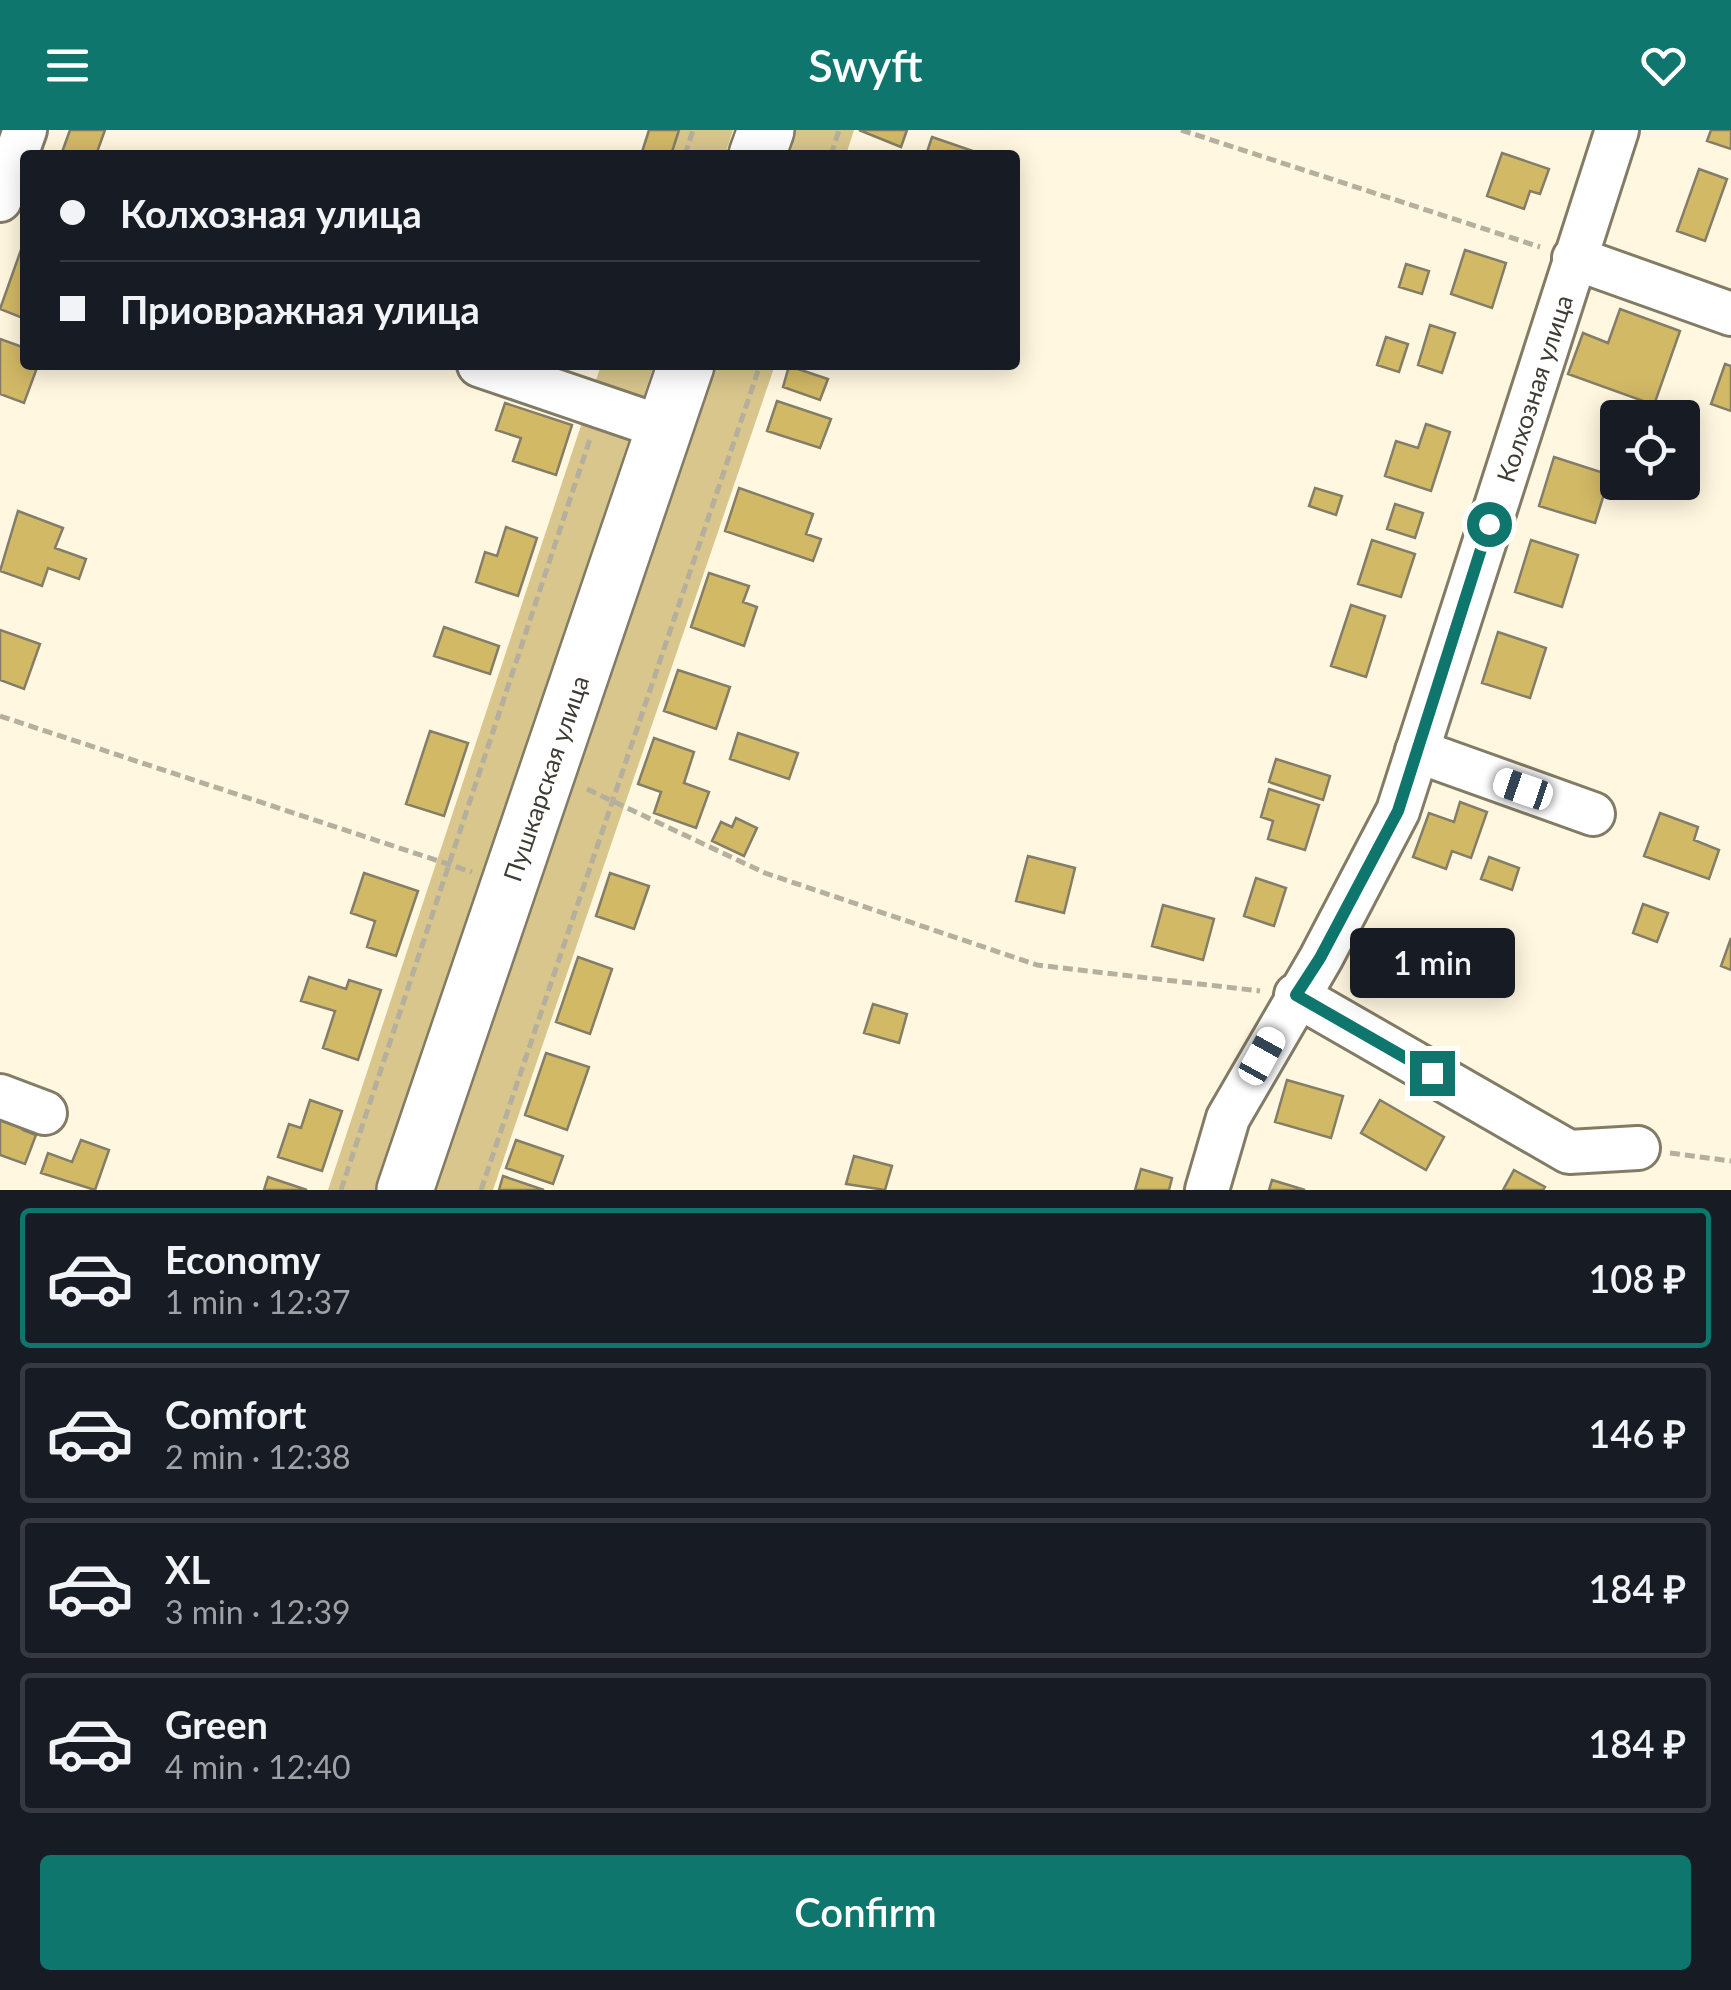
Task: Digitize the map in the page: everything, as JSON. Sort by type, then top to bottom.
[{"type":"main road","name":"Пушкарская улица","points":[[406,1190],[684,370]]},
{"type":"street","name":"Колхозная улица","points":[[1207,1190],[1228,1118],[1398,811],[1617,130]]},
{"type":"street","points":[[9,198],[20,151]]},
{"type":"street","points":[[1574,258],[1731,314]]},
{"type":"street","points":[[493,370],[664,428]]},
{"type":"street","points":[[1417,751],[1593,814]]},
{"type":"street","points":[[1296,995],[1569,1152],[1638,1148]]},
{"type":"street","points":[[0,1096],[45,1113]]},
{"type":"path","points":[[1181,130],[1574,258]]},
{"type":"path","points":[[480,1190],[758,370]]},
{"type":"path","points":[[341,1190],[600,409]]},
{"type":"path","points":[[0,716],[510,883]]},
{"type":"path","points":[[548,772],[765,873],[1036,965],[1296,995]]},
{"type":"path","points":[[1638,1148],[1731,1161]]},
{"type":"shaded area","points":[[679,130],[733,130],[727,150],[673,150]]},
{"type":"shaded area","points":[[793,130],[854,130],[848,150],[787,150]]},
{"type":"shaded area","points":[[599,370],[652,370],[377,1190],[328,1190]]},
{"type":"shaded area","points":[[711,370],[773,370],[493,1190],[431,1190]]},
{"type":"building","points":[[70,130],[105,130],[98,150],[63,150]]},
{"type":"building","points":[[649,130],[679,130],[673,150],[643,150]]},
{"type":"building","points":[[859,130],[907,130],[901,147]]},
{"type":"building","points":[[1711,130],[1731,130],[1731,149],[1707,141]]},
{"type":"building","points":[[932,137],[970,150],[928,150]]},
{"type":"building","points":[[1502,153],[1549,169],[1540,194],[1530,191],[1524,209],[1487,196]]},
{"type":"building","points":[[1699,169],[1727,179],[1705,241],[1677,231]]},
{"type":"building","points":[[1465,250],[1506,263],[1492,308],[1451,294]]},
{"type":"building","points":[[20,253],[20,317],[0,309]]},
{"type":"building","points":[[1406,264],[1429,271],[1422,294],[1399,287]]},
{"type":"building","points":[[1620,309],[1680,331],[1656,400],[1640,400],[1568,374],[1583,333],[1608,343]]},
{"type":"building","points":[[1430,325],[1455,333],[1442,373],[1418,365]]},
{"type":"building","points":[[1386,337],[1408,344],[1399,372],[1377,365]]},
{"type":"building","points":[[0,339],[20,346],[20,370],[36,370],[24,403],[0,394]]},
{"type":"building","points":[[1725,364],[1731,366],[1731,411],[1711,404]]},
{"type":"building","points":[[788,370],[828,379],[820,400],[783,387]]},
{"type":"building","points":[[777,401],[831,419],[820,448],[767,431]]},
{"type":"building","points":[[505,403],[572,425],[556,475],[513,461],[521,438],[496,430]]},
{"type":"building","points":[[1426,424],[1450,432],[1431,491],[1385,476],[1396,441],[1418,448]]},
{"type":"building","points":[[1554,457],[1600,472],[1602,500],[1595,523],[1539,506]]},
{"type":"building","points":[[739,488],[813,514],[806,534],[821,539],[813,561],[725,531]]},
{"type":"building","points":[[1315,488],[1342,496],[1336,515],[1309,506]]},
{"type":"building","points":[[1395,504],[1423,513],[1415,538],[1387,529]]},
{"type":"building","points":[[18,511],[63,528],[55,548],[86,559],[79,579],[48,568],[42,586],[0,571]]},
{"type":"building","points":[[506,527],[537,538],[518,596],[476,582],[485,552],[497,556]]},
{"type":"building","points":[[1372,540],[1415,554],[1401,597],[1358,584]]},
{"type":"building","points":[[1531,540],[1578,555],[1562,607],[1515,592]]},
{"type":"building","points":[[709,573],[749,586],[743,602],[757,607],[744,646],[691,627]]},
{"type":"building","points":[[1351,605],[1385,616],[1366,677],[1331,666]]},
{"type":"building","points":[[444,627],[499,646],[490,674],[434,656]]},
{"type":"building","points":[[0,630],[40,644],[24,689],[0,680]]},
{"type":"building","points":[[1498,632],[1546,648],[1530,698],[1482,683]]},
{"type":"building","points":[[678,670],[730,687],[716,729],[664,711]]},
{"type":"building","points":[[430,731],[468,743],[444,816],[406,804]]},
{"type":"building","points":[[738,733],[798,753],[789,779],[730,759]]},
{"type":"building","points":[[654,738],[694,752],[684,783],[709,792],[696,828],[654,813],[661,792],[638,784]]},
{"type":"building","points":[[1276,759],[1330,776],[1323,800],[1269,782]]},
{"type":"building","points":[[1269,789],[1319,805],[1305,850],[1268,839],[1273,821],[1261,817]]},
{"type":"building","points":[[1460,802],[1487,812],[1471,858],[1452,851],[1446,869],[1413,857],[1429,813],[1454,822]]},
{"type":"building","points":[[1660,813],[1698,827],[1694,840],[1719,850],[1709,879],[1644,856]]},
{"type":"building","points":[[736,818],[757,828],[744,856],[712,841],[721,822],[732,827]]},
{"type":"building","points":[[1028,856],[1075,868],[1064,913],[1016,901]]},
{"type":"building","points":[[1489,857],[1519,868],[1512,890],[1481,879]]},
{"type":"building","points":[[364,873],[418,891],[396,956],[367,947],[375,921],[351,913]]},
{"type":"building","points":[[610,873],[649,886],[634,929],[596,916]]},
{"type":"building","points":[[1256,878],[1286,888],[1274,926],[1244,916]]},
{"type":"building","points":[[1643,904],[1668,913],[1657,942],[1633,933]]},
{"type":"building","points":[[1163,905],[1214,919],[1203,960],[1152,946]]},
{"type":"building","points":[[1731,938],[1731,970],[1721,966]]},
{"type":"building","points":[[1432,943],[1463,954],[1457,969],[1427,958]]},
{"type":"building","points":[[578,957],[612,969],[590,1034],[556,1022]]},
{"type":"building","points":[[309,977],[346,989],[349,980],[381,990],[358,1060],[323,1048],[335,1011],[301,1001]]},
{"type":"building","points":[[873,1004],[907,1014],[899,1043],[864,1033]]},
{"type":"building","points":[[546,1053],[589,1067],[567,1130],[525,1115]]},
{"type":"building","points":[[1287,1080],[1343,1096],[1331,1138],[1275,1122]]},
{"type":"building","points":[[310,1100],[342,1111],[322,1171],[278,1157],[289,1124],[301,1128]]},
{"type":"building","points":[[1380,1100],[1444,1137],[1426,1170],[1361,1133]]},
{"type":"building","points":[[0,1112],[26,1122],[23,1130],[36,1135],[25,1164],[0,1155]]},
{"type":"building","points":[[81,1140],[109,1150],[95,1190],[41,1173],[48,1153],[72,1162]]},
{"type":"building","points":[[516,1140],[563,1156],[553,1184],[506,1168]]},
{"type":"building","points":[[854,1156],[892,1166],[885,1190],[846,1184]]},
{"type":"building","points":[[1141,1169],[1172,1178],[1169,1190],[1135,1190]]},
{"type":"building","points":[[1514,1170],[1545,1187],[1503,1190]]},
{"type":"building","points":[[503,1176],[544,1190],[499,1190]]},
{"type":"building","points":[[268,1177],[307,1190],[264,1190]]},
{"type":"building","points":[[1272,1180],[1305,1190],[1269,1190]]},
{"type":"route","points":[[1432,1073],[1296,995],[1320,958],[1398,811],[1489,524]]}]
